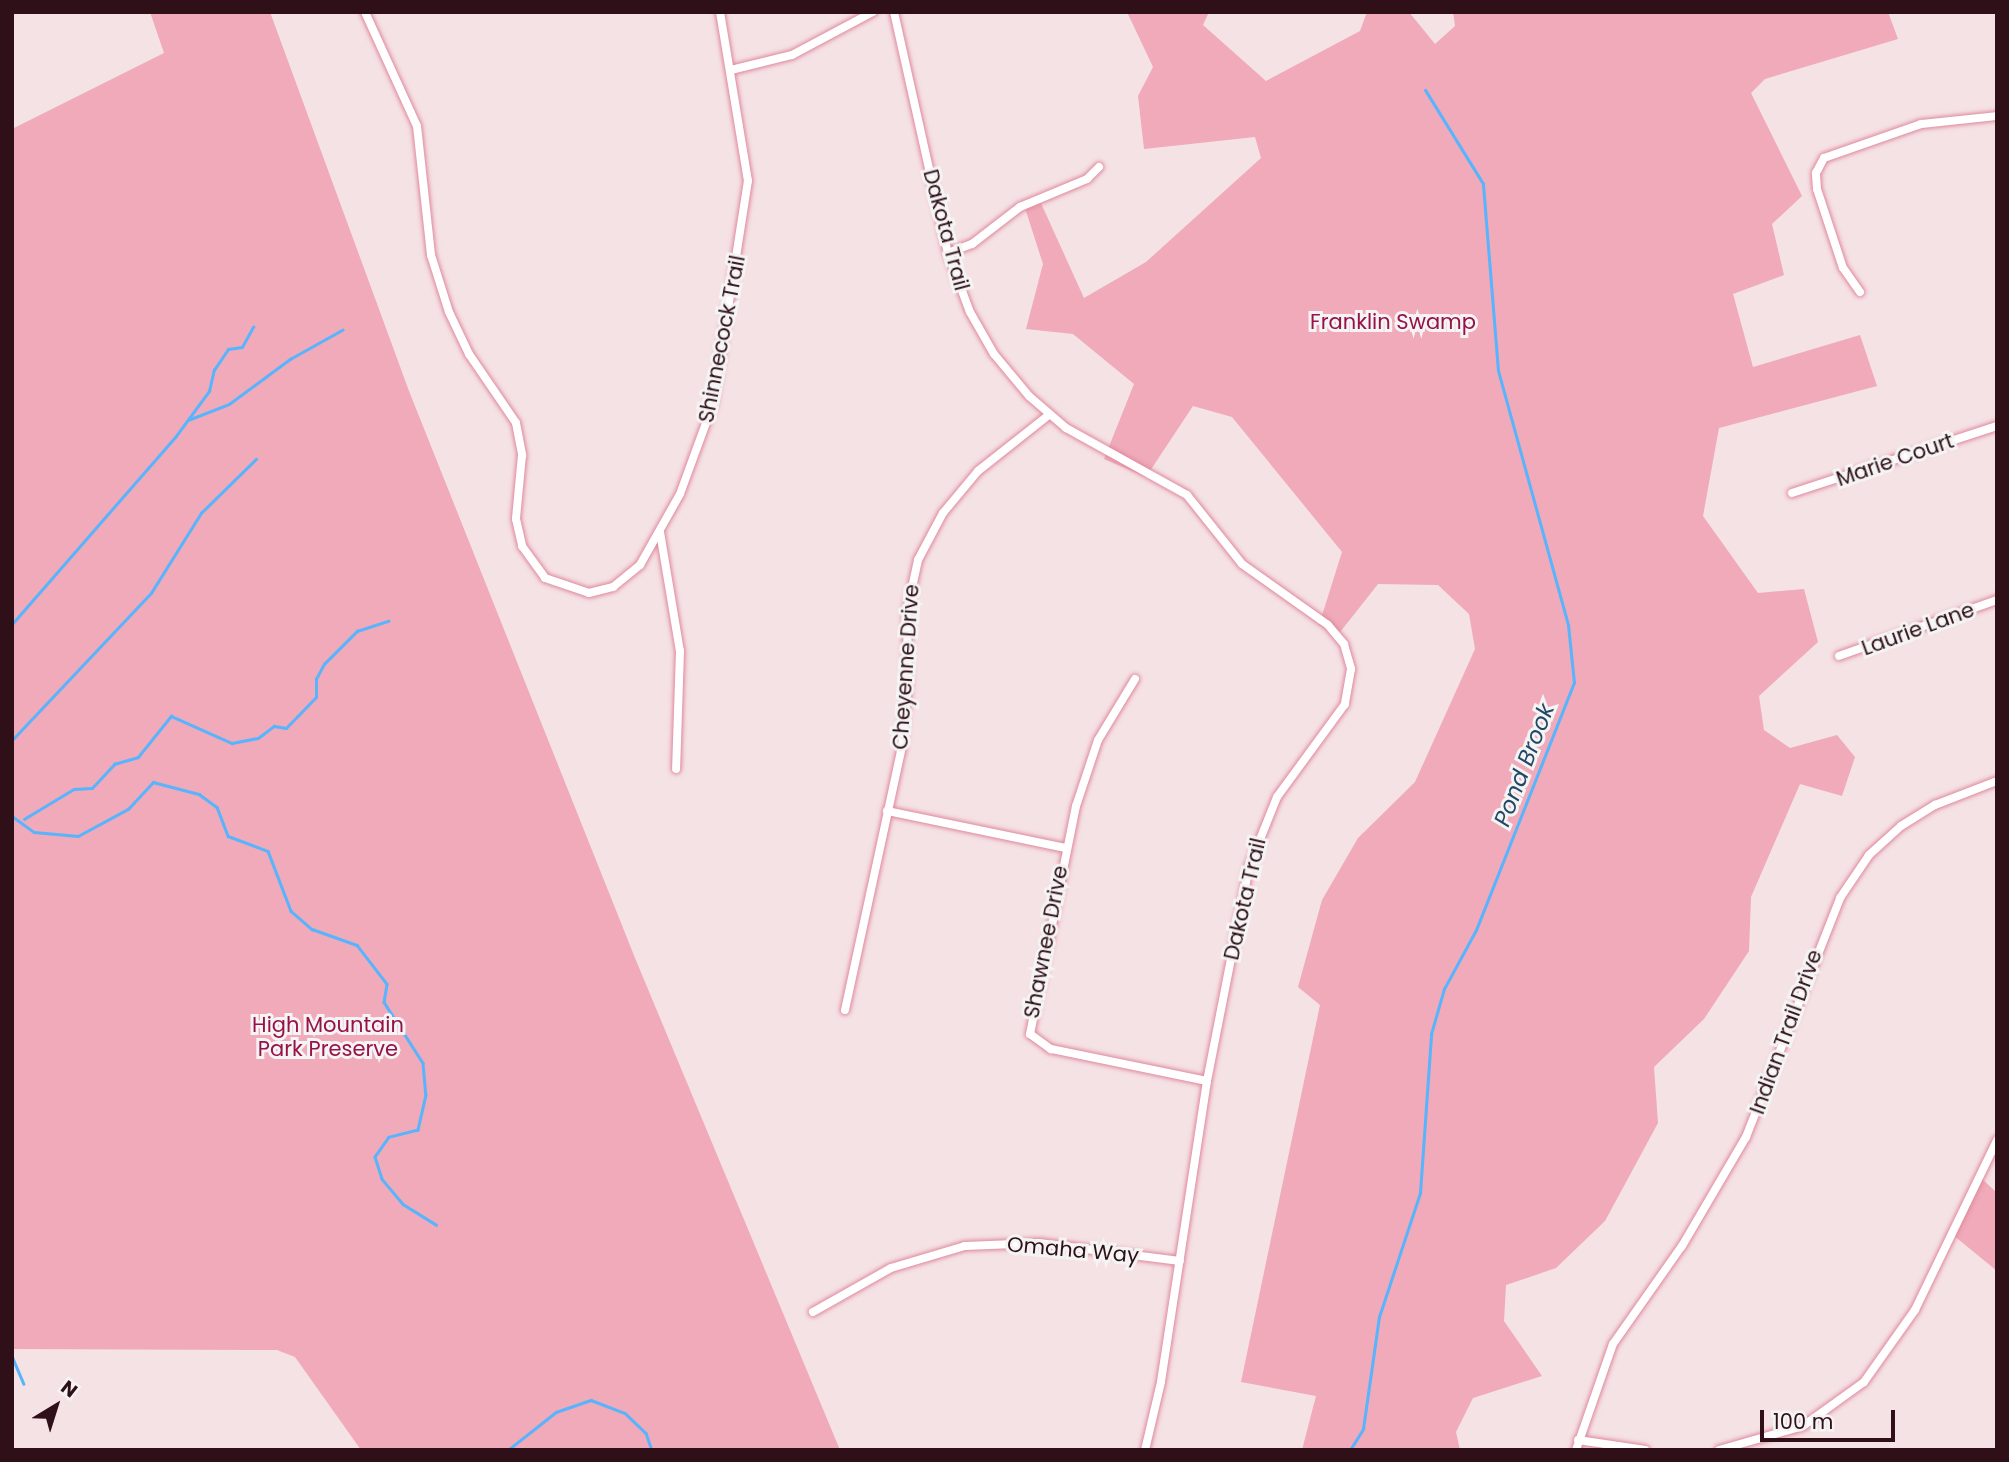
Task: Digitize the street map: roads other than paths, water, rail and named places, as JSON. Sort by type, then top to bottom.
[{"type":"street","name":"Shinnecock Trail","points":[[365,12],[417,126],[431,255],[449,312],[469,354],[503,396],[516,423],[522,455],[516,520],[529,560],[562,588],[601,591],[632,574],[660,532],[694,462],[713,404],[748,181],[720,12]]},
{"type":"street","points":[[731,71],[792,55],[873,12]]},
{"type":"street","name":"Dakota Trail","points":[[894,12],[948,253],[982,336],[1049,415],[1119,462],[1180,489],[1242,564],[1328,625],[1349,656],[1352,681],[1345,704],[1289,778],[1257,840],[1207,1081],[1180,1261],[1145,1450]]},
{"type":"street","points":[[1860,292],[1843,268],[1817,189],[1816,173],[1824,158],[1921,124],[1997,116]]},
{"type":"street","points":[[948,253],[972,244],[1020,207],[1087,179],[1099,167]]},
{"type":"street","name":"Cheyenne Drive","points":[[845,1010],[906,716],[907,611],[918,560],[943,513],[978,471],[1049,415]]},
{"type":"street","name":"Marie Court","points":[[1792,493],[1997,426]]},
{"type":"street","points":[[660,532],[680,651],[677,769]]},
{"type":"street","name":"Laurie Lane","points":[[1839,656],[1997,600]]},
{"type":"street","name":"Shawnee Drive","points":[[1135,678],[1093,752],[1065,848],[1030,1034],[1051,1049],[1207,1081]]},
{"type":"street","name":"Indian Trail Drive","points":[[1576,1450],[1613,1344],[1682,1247],[1746,1137],[1840,898],[1869,855],[1900,826],[1935,805],[1997,781]]},
{"type":"street","points":[[887,811],[1065,848]]},
{"type":"street","points":[[1719,1450],[1803,1426],[1864,1382],[1915,1310],[1997,1140]]},
{"type":"street","name":"Omaha Way","points":[[813,1312],[891,1268],[965,1246],[1040,1244],[1180,1261]]},
{"type":"street","points":[[1578,1440],[1645,1450]]},
{"type":"waterway","name":"Pond Brook","points":[[1350,1450],[1363,1429],[1379,1317],[1420,1193],[1431,1034],[1444,989],[1476,930],[1574,683],[1568,625],[1498,371],[1483,184],[1425,90]]},
{"type":"waterway","points":[[12,624],[176,436],[209,391],[214,370],[228,349],[242,347],[253,327]]},
{"type":"waterway","points":[[188,420],[229,404],[290,359],[342,330]]},
{"type":"waterway","points":[[12,740],[151,593],[201,513],[256,459]]},
{"type":"waterway","points":[[24,819],[74,789],[92,788],[114,764],[138,757],[171,716],[232,743],[258,738],[274,726],[286,728],[316,697],[316,679],[324,664],[357,631],[388,621]]},
{"type":"waterway","points":[[12,816],[34,832],[78,836],[128,809],[153,782],[199,794],[217,807],[228,836],[268,851],[291,911],[312,929],[357,945],[387,984],[384,1002],[423,1063],[426,1095],[418,1130],[389,1137],[375,1157],[382,1179],[403,1204],[436,1225]]},
{"type":"waterway","points":[[12,1356],[24,1384]]},
{"type":"waterway","points":[[508,1450],[556,1412],[591,1400],[625,1413],[646,1433],[652,1450]]},
{"type":"park label","name":"Franklin Swamp","points":[[1393,322]]},
{"type":"park label","name":"High Mountain Park Preserve","points":[[328,1037]]}]
